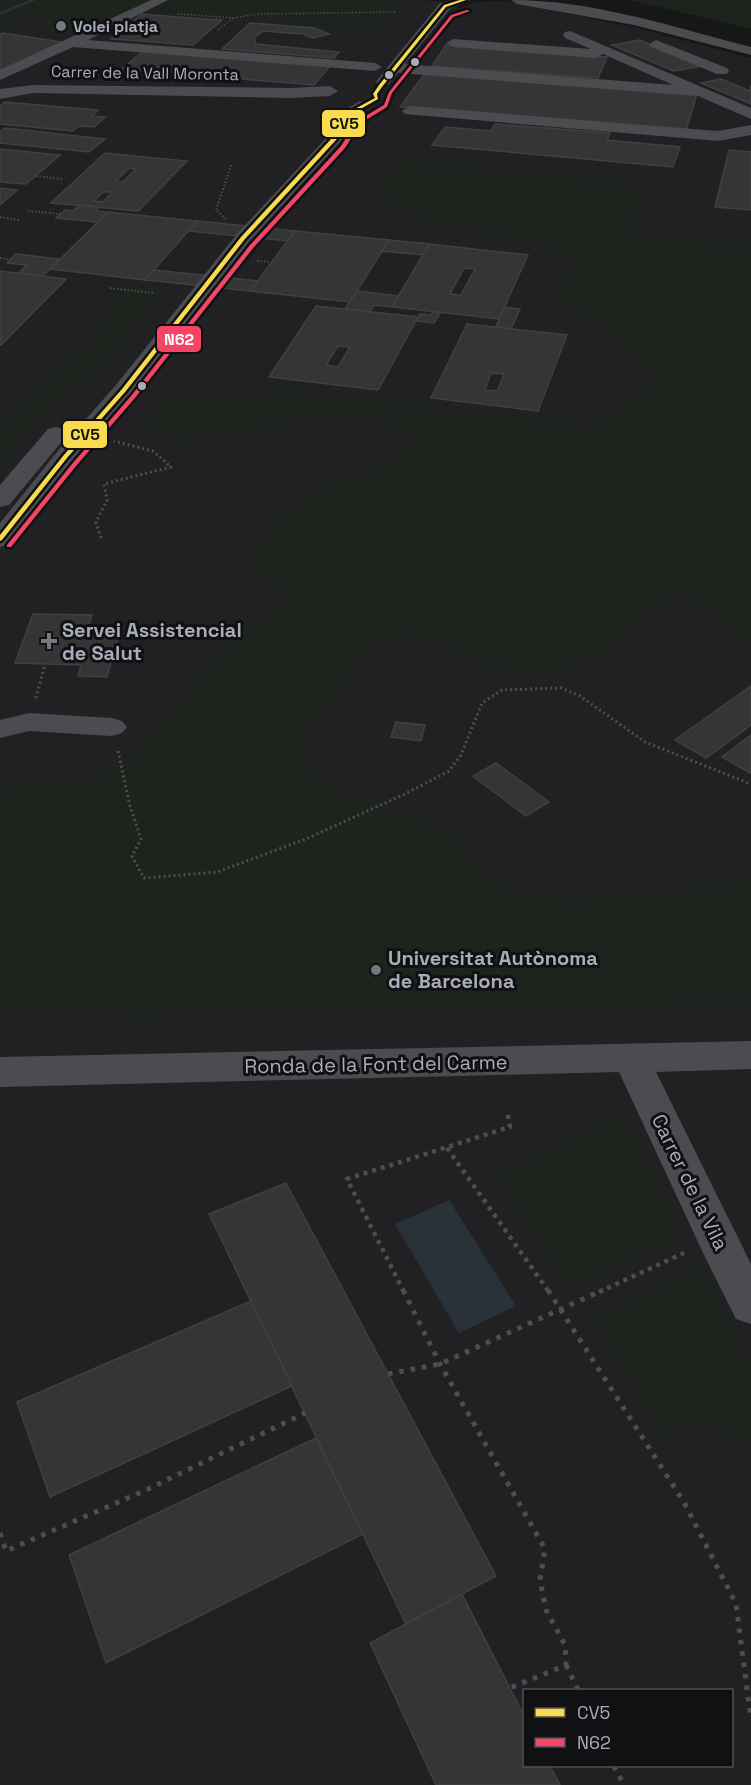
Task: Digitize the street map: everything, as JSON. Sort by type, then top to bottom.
[{"type":"street","points":[[0,76],[162,0]]},
{"type":"street","points":[[174,295],[225,234],[312,146],[347,95],[446,6],[464,0]]},
{"type":"street","points":[[517,0],[635,21],[751,51]]},
{"type":"street","points":[[542,0],[566,7]]},
{"type":"street","points":[[600,30],[581,31],[570,35],[751,114]]},
{"type":"street","points":[[647,40],[722,71]]},
{"type":"street","points":[[74,43],[383,65],[701,92]]},
{"type":"street","points":[[453,43],[616,55]]},
{"type":"street","name":"Carrer de la Vall Moronta","points":[[0,94],[33,89],[347,95]]},
{"type":"street","points":[[0,538],[124,390],[243,238],[334,139],[350,113],[347,95]]},
{"type":"street","points":[[410,111],[718,136],[751,130]]},
{"type":"street","points":[[676,144],[751,145]]},
{"type":"street","points":[[0,500],[71,418]]},
{"type":"street","points":[[0,729],[29,722],[112,727]]},
{"type":"street","name":"Ronda de la Font del Carme","points":[[0,1072],[751,1055]]},
{"type":"street","name":"Carrer de la Vila","points":[[631,1059],[718,1242],[751,1305]]},
{"type":"path","points":[[173,13],[233,18],[258,14],[397,12]]},
{"type":"path","points":[[193,52],[233,18]]},
{"type":"path","points":[[226,219],[216,210],[232,163]]},
{"type":"path","points":[[36,176],[63,179]]},
{"type":"path","points":[[28,211],[61,214]]},
{"type":"path","points":[[0,217],[19,220]]},
{"type":"path","points":[[0,258],[11,260]]},
{"type":"path","points":[[255,261],[272,262]]},
{"type":"path","points":[[110,288],[153,293]]},
{"type":"path","points":[[101,538],[96,522],[107,500],[104,484],[171,467],[166,458],[138,445],[112,440]]},
{"type":"path","points":[[112,727],[130,806],[141,839],[132,856],[144,878],[217,872],[306,839],[407,793],[449,771],[461,754],[482,703],[502,690],[561,688],[580,696],[645,742],[751,784]]},
{"type":"path","points":[[507,1110],[510,1127],[347,1179],[440,1364],[545,1549],[540,1580],[546,1610],[565,1645],[566,1665],[578,1689]]},
{"type":"path","points":[[447,1148],[561,1310],[685,1504],[736,1604],[751,1720]]},
{"type":"path","points":[[388,1374],[440,1364],[690,1250]]},
{"type":"path","points":[[0,1533],[6,1551],[146,1490],[305,1413]]},
{"type":"path","points":[[510,1688],[566,1665]]},
{"type":"path","points":[[615,1767],[624,1785]]},
{"type":"shaded area","name":"Universitat Autònoma de Barcelona","points":[[0,0],[418,0],[468,3],[456,9],[477,2],[505,1],[637,28],[751,58],[751,1785],[0,1785]]},
{"type":"shaded area","points":[[0,0],[151,0],[112,18],[47,18],[21,22],[0,30]]},
{"type":"shaded area","points":[[169,0],[410,0],[413,4],[401,4],[377,28],[151,9]]},
{"type":"shaded area","points":[[630,0],[751,0],[751,29]]},
{"type":"shaded area","name":"Volei platja","points":[[53,20],[86,24],[70,32],[36,28]]},
{"type":"shaded area","points":[[402,161],[644,186],[630,234],[751,249],[751,651],[704,607],[690,599],[676,597],[664,599],[642,612],[604,650],[577,664],[560,669],[532,671],[486,663],[423,638],[397,636],[384,639],[370,648],[339,690],[314,717],[304,736],[304,757],[314,773],[330,787],[352,798],[447,831],[460,843],[489,879],[521,892],[555,899],[595,898],[707,887],[751,876],[751,1000],[584,1009],[201,1009],[149,1015],[0,1009],[0,790],[107,774],[125,768],[134,756],[139,742],[173,710],[223,650],[284,601],[287,590],[252,564],[251,554],[281,514],[328,487],[395,460],[412,445],[410,438],[397,429],[350,418],[285,422],[187,439],[169,437],[155,431],[148,418],[162,405],[177,398],[193,395],[258,395],[274,390],[586,426],[643,397],[653,383],[648,372],[627,348],[560,298],[573,266],[550,244],[463,227],[397,206],[378,194]]},
{"type":"shaded area","points":[[119,281],[164,284],[121,342],[93,371],[31,426],[0,463],[0,427],[14,412],[36,396],[72,358],[101,337]]},
{"type":"shaded area","points":[[624,1117],[684,1235],[568,1287],[496,1175]]},
{"type":"shaded area","points":[[449,1200],[516,1306],[459,1333],[395,1224]]},
{"type":"shaded area","points":[[702,1268],[751,1370],[751,1448],[719,1424],[662,1433],[594,1318]]},
{"type":"building","points":[[142,14],[222,20],[193,45],[111,39]]},
{"type":"building","points":[[250,23],[315,28],[329,34],[313,38],[303,34],[263,31],[254,38],[256,44],[339,52],[334,58],[222,49]]},
{"type":"building","points":[[0,34],[62,42],[0,71]]},
{"type":"building","points":[[639,40],[702,66],[674,71],[612,45]]},
{"type":"building","points":[[446,45],[607,57],[598,78],[432,66]]},
{"type":"building","points":[[143,51],[330,66],[314,85],[122,69]]},
{"type":"building","points":[[425,73],[697,94],[686,131],[400,107]]},
{"type":"building","points":[[721,79],[750,91],[751,85],[751,104],[701,83]]},
{"type":"building","points":[[5,102],[98,110],[92,116],[105,117],[94,127],[79,126],[73,131],[0,124],[0,106]]},
{"type":"building","points":[[495,124],[610,133],[607,140],[680,147],[673,167],[432,145],[445,127],[491,131]]},
{"type":"building","points":[[5,128],[105,139],[89,152],[0,143],[0,132]]},
{"type":"building","points":[[0,149],[60,155],[26,184],[0,182]]},
{"type":"building","points":[[729,150],[751,152],[751,210],[715,207]]},
{"type":"building","points":[[105,153],[187,161],[138,211],[51,203]],"holes":[[[129,168],[136,169],[123,182],[116,181]],[[103,192],[112,192],[103,202],[94,201]]]},
{"type":"building","points":[[0,188],[17,190],[0,205]]},
{"type":"building","points":[[79,205],[99,207],[96,211],[108,212],[97,222],[56,218],[65,210],[73,211]]},
{"type":"building","points":[[108,212],[197,221],[145,280],[50,269]]},
{"type":"building","points":[[197,221],[295,231],[288,241],[188,231]]},
{"type":"building","points":[[295,231],[389,240],[350,302],[250,291]]},
{"type":"building","points":[[389,240],[429,244],[423,255],[382,251]]},
{"type":"building","points":[[429,244],[528,255],[499,319],[392,307]],"holes":[[[464,268],[475,269],[461,295],[450,294]]]},
{"type":"building","points":[[16,254],[60,259],[43,276],[19,273],[27,265],[7,263]]},
{"type":"building","points":[[154,270],[258,281],[250,291],[145,280]]},
{"type":"building","points":[[0,271],[66,279],[1,345],[0,345]]},
{"type":"building","points":[[357,291],[399,296],[392,307],[374,305],[369,312],[345,309]]},
{"type":"building","points":[[316,306],[418,317],[378,390],[269,377]],"holes":[[[338,346],[350,347],[338,367],[326,365]]]},
{"type":"building","points":[[504,307],[520,309],[511,329],[496,327]]},
{"type":"building","points":[[433,312],[440,313],[434,323],[416,321],[420,314],[431,315]]},
{"type":"building","points":[[467,324],[567,335],[538,411],[431,398]],"holes":[[[491,373],[504,374],[497,391],[485,390]]]},
{"type":"building","name":"Servei Assistencial de Salut","points":[[33,614],[92,615],[85,637],[118,638],[107,677],[78,676],[81,665],[15,663]]},
{"type":"building","points":[[751,686],[751,725],[706,758],[675,740]]},
{"type":"building","points":[[396,722],[425,725],[421,741],[391,737]]},
{"type":"building","points":[[751,735],[751,773],[750,773],[722,757]]},
{"type":"building","points":[[496,763],[549,802],[526,816],[473,776]]},
{"type":"building","points":[[286,1183],[496,1576],[406,1624],[209,1214]]},
{"type":"building","points":[[251,1301],[292,1386],[50,1497],[17,1402]]},
{"type":"building","points":[[316,1438],[363,1534],[106,1663],[69,1555]]},
{"type":"building","points":[[462,1594],[523,1714],[523,1767],[551,1767],[560,1785],[436,1785],[370,1643]]},
{"type":"waterway","points":[[0,14],[34,0]]},
{"type":"transit line","name":"CV5","points":[[0,539],[65,457],[124,390],[243,238],[334,139],[350,113],[377,98],[375,94],[380,86],[445,6],[464,0]]},
{"type":"transit line","name":"N62","points":[[9,546],[74,465],[133,397],[252,246],[343,147],[359,122],[386,106],[390,93],[452,16],[468,11]]},
{"type":"place","name":"Volei platja","points":[[61,26]]},
{"type":"place","name":"Servei Assistencial de Salut","points":[[49,641]]},
{"type":"place","name":"Universitat Autònoma de Barcelona","points":[[376,970]]}]
